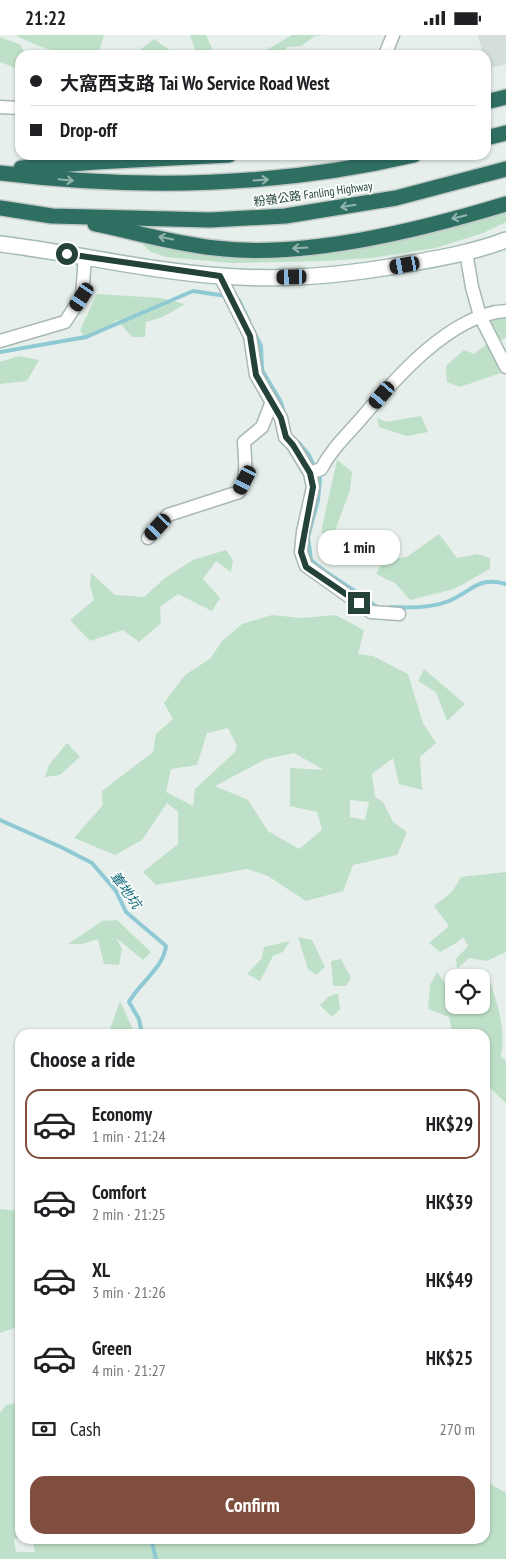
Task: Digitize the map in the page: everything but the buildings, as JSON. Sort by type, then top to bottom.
[{"type":"highway","points":[[491,101],[506,97]]},
{"type":"highway","points":[[491,137],[506,133]]},
{"type":"highway","points":[[0,172],[134,160]]},
{"type":"highway","name":"粉嶺公路 Fanling Highway","points":[[0,172],[98,183],[212,183],[282,178],[385,160]]},
{"type":"highway","name":"粉嶺公路 Fanling Highway","points":[[0,209],[52,216],[210,220],[285,216],[396,198],[506,169]]},
{"type":"highway","points":[[52,216],[213,248],[262,249],[315,247],[368,239],[506,203]]},
{"type":"main road","points":[[0,244],[85,257],[224,283],[368,271],[466,252],[506,240]]},
{"type":"street","points":[[387,50],[393,35]]},
{"type":"street","points":[[0,107],[15,108]]},
{"type":"street","points":[[466,252],[472,287],[480,316],[506,367]]},
{"type":"street","points":[[0,341],[65,322],[82,297],[85,257]]},
{"type":"street","points":[[224,283],[250,336],[256,375],[281,418],[286,437],[315,471]]},
{"type":"street","points":[[399,614],[371,612],[306,567],[301,552],[315,471],[407,366],[437,341],[480,316],[506,311]]},
{"type":"street","points":[[148,537],[168,515],[239,492],[245,480],[247,469],[244,442],[262,427],[271,403]]},
{"type":"shaded area","points":[[478,35],[506,35],[506,64],[491,68],[491,50],[482,50]]},
{"type":"green space","points":[[15,35],[104,35],[100,50],[52,50]]},
{"type":"green space","points":[[190,35],[206,35],[213,50],[195,50]]},
{"type":"green space","points":[[292,35],[328,35],[315,36],[301,46],[287,47],[285,50],[266,50]]},
{"type":"green space","points":[[0,37],[21,45],[23,50],[15,50],[15,68],[0,62]]},
{"type":"green space","points":[[154,39],[170,50],[140,50]]},
{"type":"green space","points":[[506,210],[506,222],[483,233],[436,248],[371,258],[232,263],[166,257],[151,252],[139,241],[225,253],[385,243]]},
{"type":"green space","points":[[97,294],[161,298],[185,304],[163,317],[146,322],[145,337],[132,337],[117,320],[86,340],[80,330]]},
{"type":"green space","points":[[494,304],[506,315],[506,337],[502,340],[484,329],[481,308]]},
{"type":"green space","points":[[488,343],[501,373],[460,387],[447,382],[446,366],[464,350],[474,354]]},
{"type":"green space","points":[[19,356],[39,360],[27,381],[0,384],[0,362]]},
{"type":"green space","points":[[421,416],[428,432],[407,436],[379,427],[377,418],[386,422]]},
{"type":"green space","points":[[337,460],[352,472],[350,490],[332,539],[321,532]]},
{"type":"green space","points":[[439,534],[457,558],[477,554],[490,558],[490,569],[454,589],[410,600],[395,583],[376,574],[383,560],[407,557]]},
{"type":"green space","points":[[226,550],[233,560],[231,572],[216,561],[203,579],[220,598],[212,611],[178,594],[160,607],[161,623],[139,642],[123,630],[90,641],[70,620],[94,600],[90,585],[91,573],[115,595],[144,597],[165,578],[193,560]]},
{"type":"green space","points":[[272,615],[302,618],[335,615],[364,630],[358,654],[373,656],[408,674],[423,723],[436,743],[420,757],[422,790],[399,784],[393,758],[372,774],[375,797],[383,802],[393,822],[407,832],[397,855],[353,865],[343,891],[306,901],[268,876],[247,869],[156,885],[143,872],[178,844],[178,812],[167,803],[142,840],[115,855],[74,838],[103,805],[102,791],[153,752],[156,734],[173,719],[164,703],[185,675],[211,658],[221,642],[242,624]],"holes":[[[228,728],[237,746],[235,752],[195,789],[193,806],[166,792],[171,769],[197,765],[207,733]],[[294,753],[324,770],[290,768],[290,806],[317,812],[322,830],[299,849],[268,831],[248,800],[215,786],[266,759]],[[350,800],[369,802],[365,820],[350,817]]]},
{"type":"green space","points":[[424,669],[465,704],[447,721],[436,692],[418,681]]},
{"type":"green space","points":[[67,743],[80,757],[60,775],[45,777],[49,765]]},
{"type":"green space","points":[[506,872],[506,952],[487,961],[469,958],[457,969],[456,959],[468,946],[463,937],[440,952],[429,943],[449,926],[434,906],[452,892],[461,877]]},
{"type":"green space","points":[[117,920],[151,952],[143,960],[116,938],[122,949],[119,965],[104,964],[98,939],[82,944],[68,944],[102,921]]},
{"type":"green space","points":[[298,937],[312,940],[325,967],[316,975],[308,969]]},
{"type":"green space","points":[[290,941],[283,952],[273,956],[260,981],[247,974],[262,958],[264,947]]},
{"type":"green space","points":[[341,959],[351,978],[346,986],[333,986],[331,961]]},
{"type":"green space","points":[[437,972],[445,983],[445,1014],[490,1014],[490,982],[502,1027],[501,1056],[506,1062],[506,1103],[490,1088],[490,1029],[452,1029],[449,1017],[428,1009],[430,985]]},
{"type":"green space","points":[[338,993],[340,1009],[332,1017],[320,1005],[328,997]]},
{"type":"green space","points":[[120,1001],[133,1029],[110,1029]]},
{"type":"green space","points":[[0,1209],[15,1210],[15,1328],[0,1333]]},
{"type":"green space","points":[[15,1403],[14,1539],[16,1552],[35,1552],[33,1544],[490,1544],[490,1484],[506,1493],[506,1559],[0,1559],[0,1413],[6,1405]]},
{"type":"waterway","points":[[0,352],[86,337],[193,291],[226,296]]},
{"type":"waterway","points":[[239,300],[249,321]]},
{"type":"waterway","points":[[254,332],[261,346],[262,370],[281,402],[284,413]]},
{"type":"waterway","points":[[299,443],[309,455],[320,479],[318,500],[308,537],[311,560],[378,607]]},
{"type":"waterway","points":[[390,607],[435,605],[449,601],[482,583],[496,582],[506,584]]},
{"type":"waterway","name":"輋地坑","points":[[0,820],[92,863],[116,891],[126,912],[166,946],[156,969],[129,1002],[139,1019],[141,1029]]},
{"type":"waterway","name":"輋地坑","points":[[152,1544],[156,1559]]},
{"type":"route","points":[[67,254],[220,276],[250,336],[256,375],[281,418],[286,437],[310,473],[313,487],[303,532],[301,552],[306,567],[359,603]]}]
